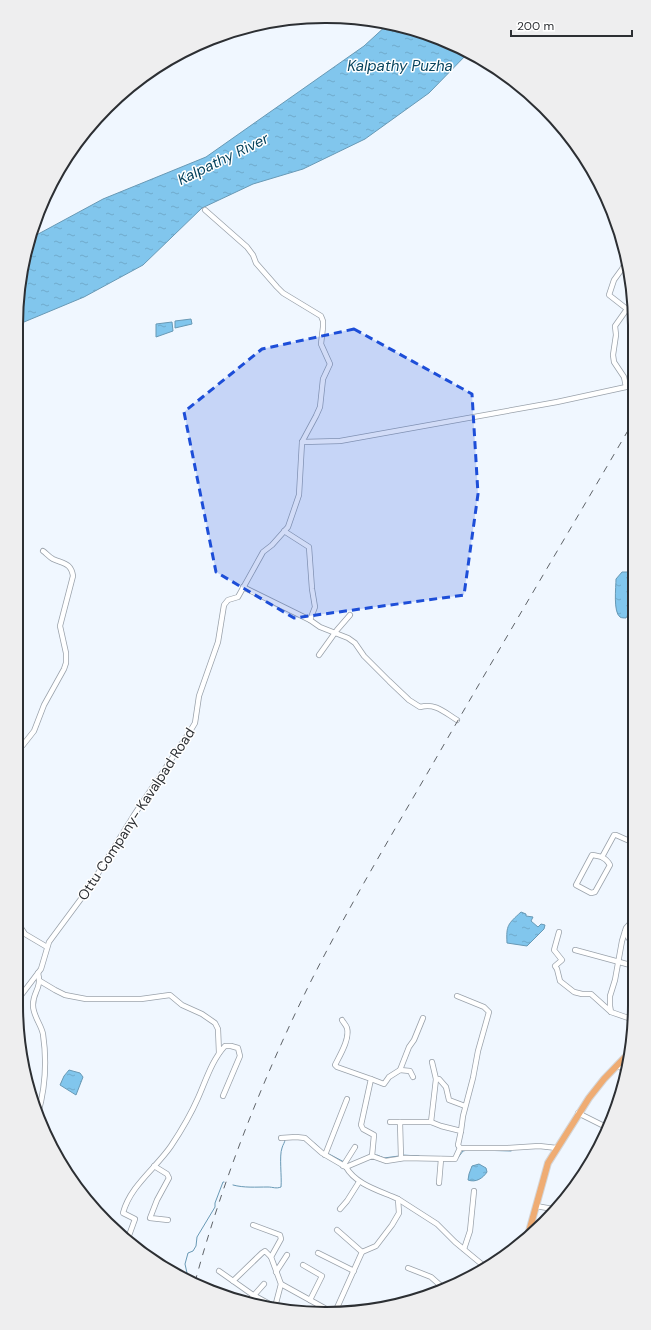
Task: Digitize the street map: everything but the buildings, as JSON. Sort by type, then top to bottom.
[{"type":"highway","points":[[530,1227],[548,1163],[578,1113],[604,1079],[623,1059]]},
{"type":"street","points":[[206,210],[248,247],[256,263],[277,287],[321,316],[324,321],[321,344],[330,364],[323,379],[320,407],[302,442],[340,441],[557,402],[626,387],[624,377],[614,362],[613,355],[616,340],[615,326],[626,309],[609,295],[614,280],[622,268]]},
{"type":"street","name":"Ottu Company- Kavalpad Road","points":[[23,992],[38,972],[44,960],[49,942],[88,888],[195,723],[199,696],[218,642],[224,605],[228,600],[238,597],[263,552],[272,545],[288,527],[300,495],[302,442]]},
{"type":"street","points":[[284,531],[309,547],[312,590],[315,607],[310,620]]},
{"type":"street","points":[[23,745],[34,731],[44,705],[66,663],[66,653],[60,626],[73,576],[72,570],[69,566],[51,558],[43,551]]},
{"type":"street","points":[[243,587],[348,638],[364,656],[410,700],[420,707],[429,705],[439,708],[457,720]]},
{"type":"street","points":[[320,655],[350,615]]},
{"type":"street","points":[[602,857],[614,835],[628,840]]},
{"type":"street","points":[[592,855],[602,857],[610,865],[595,892],[592,893],[578,887],[576,885],[592,855]]},
{"type":"street","points":[[611,1012],[610,996],[622,941],[628,926]]},
{"type":"street","points":[[23,931],[25,934],[47,947]]},
{"type":"street","points":[[559,932],[554,950],[562,960],[555,966],[560,981],[574,992],[591,994],[611,1012],[627,1018]]},
{"type":"street","points":[[625,932],[628,937]]},
{"type":"street","points":[[574,950],[628,964]]},
{"type":"street","points":[[38,972],[40,981],[34,998],[33,1007],[42,1032],[45,1052],[45,1069],[40,1105]]},
{"type":"street","points":[[40,981],[65,995],[86,999],[141,1000],[170,995],[182,1005],[202,1014],[215,1023],[218,1029],[219,1053]]},
{"type":"street","points":[[344,1166],[372,1156],[386,1161],[401,1158],[455,1159],[460,1148],[458,1145],[465,1106],[489,1012],[484,1007],[457,996]]},
{"type":"street","points":[[400,1070],[423,1018]]},
{"type":"street","points":[[342,1020],[347,1026],[347,1032],[345,1045],[336,1067],[384,1084],[389,1077],[400,1070],[410,1070],[413,1077]]},
{"type":"street","points":[[129,1235],[135,1218],[123,1213],[126,1203],[170,1147],[198,1100],[219,1053],[225,1046],[231,1046],[238,1048],[240,1056],[223,1096]]},
{"type":"street","points":[[431,1122],[436,1079],[432,1062]]},
{"type":"street","points":[[617,1065],[621,1068]]},
{"type":"street","points":[[436,1079],[439,1079],[446,1087],[449,1100],[465,1106]]},
{"type":"street","points":[[371,1080],[361,1125],[363,1129],[374,1135],[372,1156]]},
{"type":"street","points":[[325,1155],[347,1099]]},
{"type":"street","points":[[578,1113],[603,1125]]},
{"type":"street","points":[[390,1122],[431,1122],[461,1131]]},
{"type":"street","points":[[400,1122],[401,1158]]},
{"type":"street","points":[[284,1138],[305,1138],[325,1155],[344,1166],[350,1175],[359,1182],[398,1199],[437,1224],[481,1264]]},
{"type":"street","points":[[460,1148],[508,1148],[539,1146],[557,1148]]},
{"type":"street","points":[[344,1166],[355,1147]]},
{"type":"street","points":[[439,1183],[441,1159]]},
{"type":"street","points":[[154,1166],[167,1174],[169,1178],[157,1200],[150,1218],[168,1220]]},
{"type":"street","points":[[340,1209],[359,1182]]},
{"type":"street","points":[[464,1249],[470,1231],[474,1191]]},
{"type":"street","points":[[338,1306],[362,1252],[376,1246],[400,1213],[398,1199]]},
{"type":"street","points":[[536,1206],[549,1208]]},
{"type":"street","points":[[253,1225],[280,1235],[281,1239],[271,1257]]},
{"type":"street","points":[[337,1230],[362,1252]]},
{"type":"street","points":[[233,1281],[265,1251],[271,1257],[281,1284],[277,1303]]},
{"type":"street","points":[[318,1253],[354,1271]]},
{"type":"street","points":[[276,1272],[287,1255]]},
{"type":"street","points":[[303,1265],[322,1276],[310,1300]]},
{"type":"street","points":[[408,1268],[431,1277],[440,1285]]},
{"type":"street","points":[[219,1271],[264,1301]]},
{"type":"street","points":[[251,1298],[264,1284]]},
{"type":"street","points":[[281,1284],[322,1307]]},
{"type":"highlighted area","points":[[354,329],[472,394],[478,494],[464,595],[294,618],[216,572],[184,412],[262,349]]},
{"type":"water","name":"Kalpathy Puzha","points":[[383,29],[423,39],[464,57],[429,93],[365,139],[303,169],[253,184],[202,208],[143,265],[84,297],[23,323],[29,266],[37,235],[103,199],[206,157],[364,46]]},
{"type":"water","points":[[191,319],[192,324],[175,328],[175,321]]},
{"type":"water","points":[[172,322],[173,331],[156,337],[156,324]]},
{"type":"water","points":[[622,572],[628,572],[628,615],[626,618],[621,617],[616,610],[616,579]]},
{"type":"water","points":[[521,912],[526,914],[526,916],[533,917],[531,921],[538,927],[541,924],[545,925],[544,929],[527,946],[507,943],[507,932],[509,925]]},
{"type":"water","points":[[69,1070],[80,1073],[83,1077],[76,1095],[60,1085],[64,1076]]},
{"type":"water","points":[[479,1164],[486,1168],[487,1172],[479,1179],[474,1181],[468,1180],[472,1166]]},
{"type":"waterway","points":[[233,1185],[246,1187],[281,1187],[281,1156],[285,1139]]},
{"type":"waterway","points":[[314,1143],[319,1147]]},
{"type":"waterway","points":[[457,1159],[463,1151],[468,1150]]},
{"type":"waterway","points":[[478,1150],[511,1151]]},
{"type":"waterway","points":[[329,1154],[344,1162]]},
{"type":"waterway","points":[[377,1155],[384,1158],[399,1156]]},
{"type":"waterway","points":[[402,1155],[419,1156]]},
{"type":"waterway","points":[[187,1273],[185,1264],[188,1253],[193,1251],[196,1246],[197,1237],[215,1207],[215,1203],[224,1182]]},
{"type":"railway","points":[[196,1278],[218,1205],[245,1130],[276,1055],[310,983],[342,921],[376,861],[628,431]]},
{"type":"water label","name":"Kalpathy River","points":[[223,159]]}]
